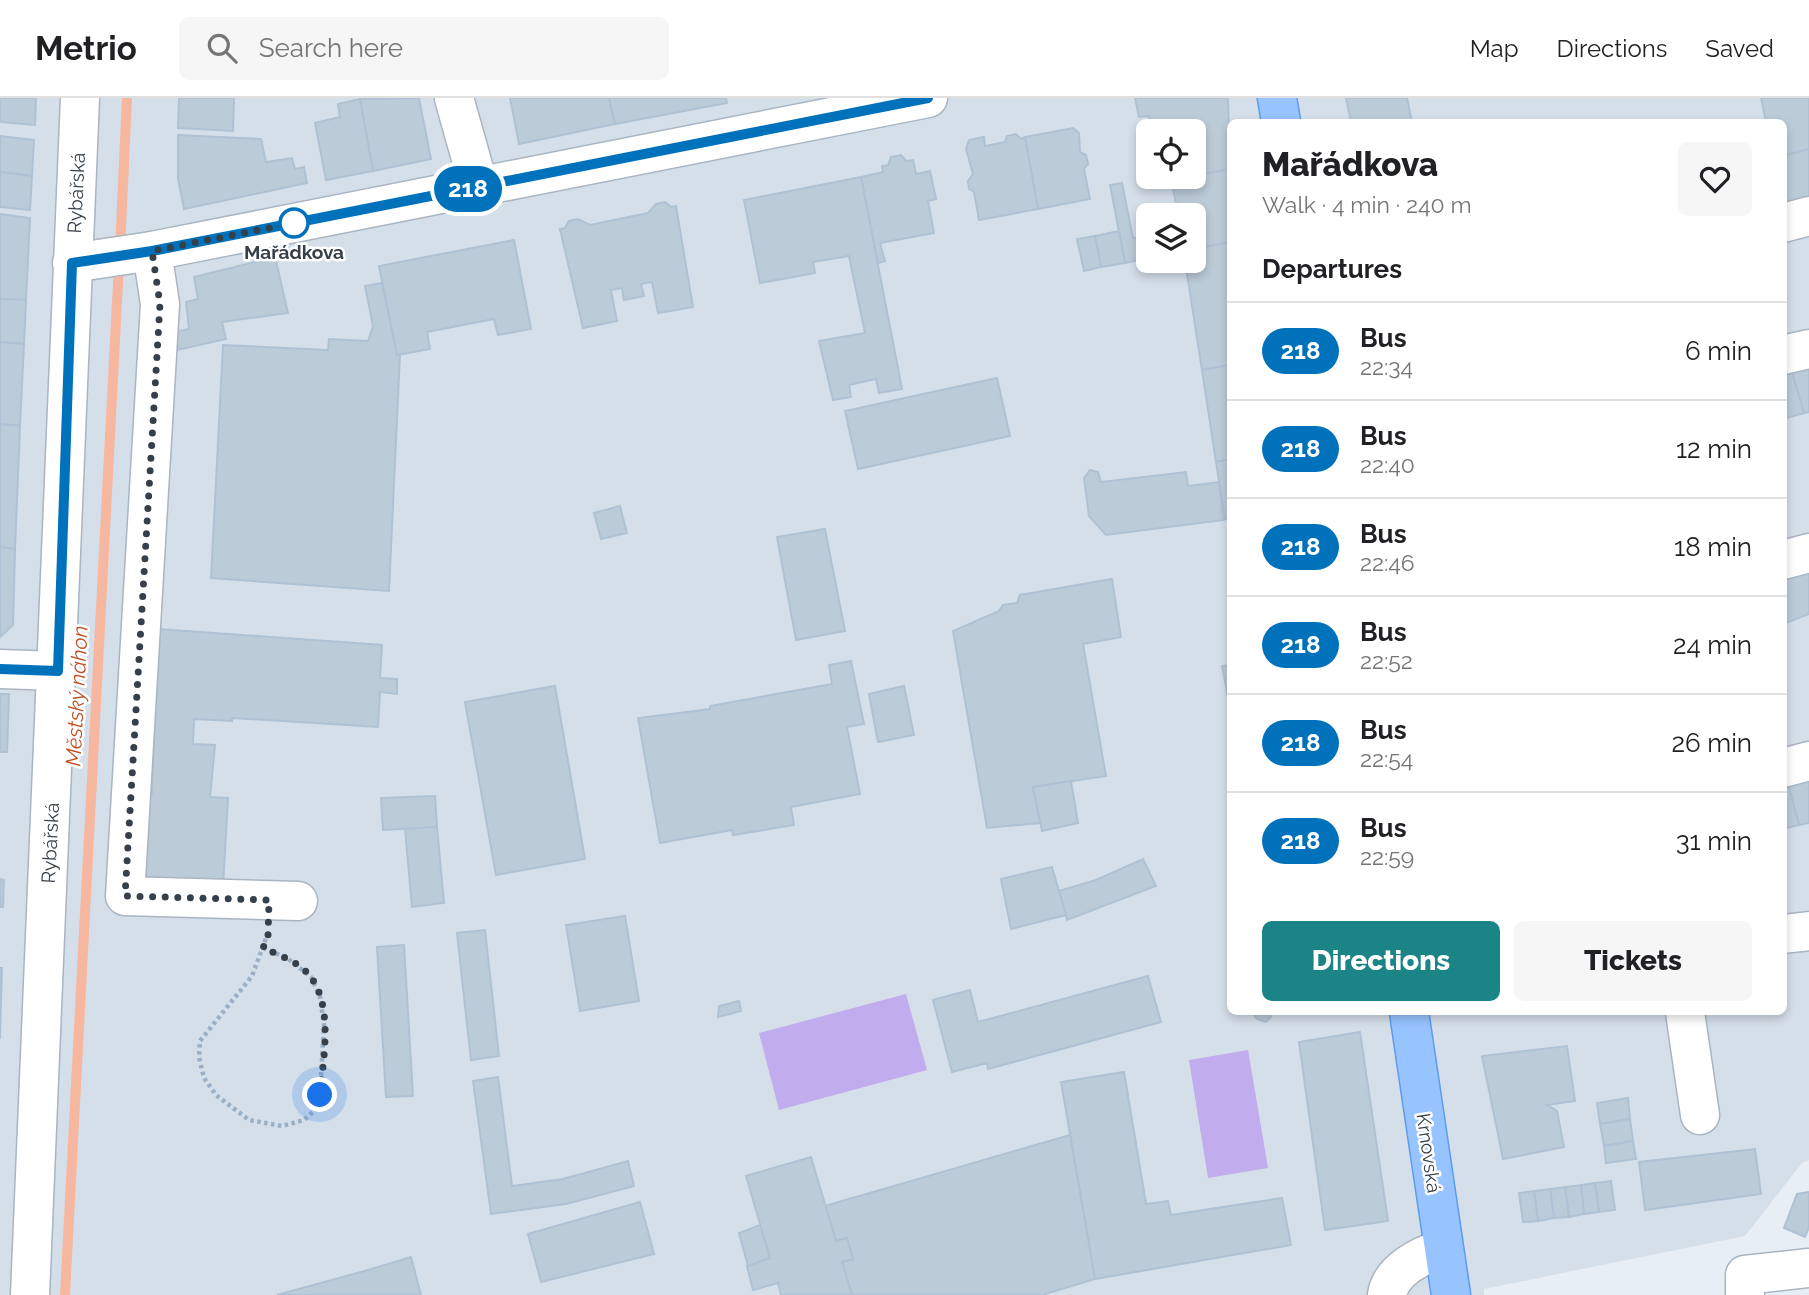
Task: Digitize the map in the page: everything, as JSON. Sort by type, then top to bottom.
[{"type":"main road","points":[[1277,98],[1281,119]]},
{"type":"main road","name":"Krnovská","points":[[1409,1015],[1451,1295]]},
{"type":"street","name":"Rybářská","points":[[30,1295],[58,671],[118,256],[80,98]]},
{"type":"street","points":[[454,98],[479,187]]},
{"type":"street","points":[[118,256],[479,187],[837,107],[928,98]]},
{"type":"street","points":[[1787,222],[1809,216]]},
{"type":"street","points":[[118,256],[160,304],[125,896],[284,901]]},
{"type":"street","points":[[1787,354],[1809,349]]},
{"type":"street","points":[[1787,559],[1809,553]]},
{"type":"street","points":[[0,668],[58,671]]},
{"type":"street","points":[[1787,767],[1809,761]]},
{"type":"street","points":[[1787,934],[1809,931]]},
{"type":"street","points":[[1685,1015],[1700,1115]]},
{"type":"street","points":[[1387,1295],[1386,1291],[1420,1255],[1443,1249]]},
{"type":"street","points":[[1745,1295],[1745,1275],[1809,1268]]},
{"type":"path","points":[[263,948],[287,958],[311,977],[320,997],[324,1025],[320,1095],[314,1111],[304,1121],[282,1126],[250,1120],[216,1095],[204,1078],[199,1057],[200,1041],[252,976],[263,948],[268,936],[284,901]]},
{"type":"shaded area","points":[[0,98],[1809,98],[1809,1160],[1802,1163],[1745,1236],[1484,1289],[1484,1295],[0,1295]]},
{"type":"shaded area","points":[[906,994],[927,1070],[779,1110],[759,1033]]},
{"type":"shaded area","points":[[1248,1050],[1268,1168],[1208,1178],[1189,1060]]},
{"type":"building","points":[[0,98],[36,98],[35,125],[0,122]]},
{"type":"building","points":[[179,98],[234,98],[233,131],[178,128]]},
{"type":"building","points":[[419,98],[431,159],[373,171],[360,99]]},
{"type":"building","points":[[510,98],[609,98],[615,124],[519,144]]},
{"type":"building","points":[[609,98],[726,98],[727,103],[615,124]]},
{"type":"building","points":[[1135,98],[1228,98],[1227,170],[1206,174],[1206,119],[1149,119],[1149,116],[1139,117]]},
{"type":"building","points":[[1346,98],[1407,98],[1411,119],[1350,119]]},
{"type":"building","points":[[1761,98],[1809,98],[1809,149],[1787,155],[1787,119],[1765,119]]},
{"type":"building","points":[[360,99],[373,171],[326,180],[315,123],[340,117],[338,104]]},
{"type":"building","points":[[1073,128],[1079,133],[1080,152],[1086,155],[1088,164],[1084,169],[1090,199],[1038,209],[1025,137]]},
{"type":"building","points":[[1016,134],[1021,139],[1025,137],[1038,209],[979,220],[974,192],[969,189],[968,181],[973,174],[966,149],[969,140],[984,137],[985,146],[1005,142],[1007,136]]},
{"type":"building","points":[[178,135],[261,139],[266,162],[292,158],[295,169],[304,167],[307,183],[184,209],[178,179]]},
{"type":"building","points":[[0,136],[34,140],[32,176],[0,172]]},
{"type":"building","points":[[1809,149],[1809,203],[1787,209],[1787,155]]},
{"type":"building","points":[[901,155],[906,161],[913,160],[916,174],[930,171],[936,199],[928,201],[934,233],[880,243],[885,261],[878,263],[861,177],[883,172],[882,166],[888,165],[891,157]]},
{"type":"building","points":[[1227,170],[1227,243],[1206,247],[1206,203],[1176,203],[1173,189],[1206,189],[1206,173]]},
{"type":"building","points":[[0,172],[32,176],[30,210],[0,207]]},
{"type":"building","points":[[861,177],[902,389],[879,393],[876,379],[849,385],[851,397],[833,400],[819,341],[865,333],[849,256],[813,262],[815,273],[760,283],[744,200]]},
{"type":"building","points":[[1122,183],[1133,238],[1136,237],[1136,261],[1125,263],[1110,185]]},
{"type":"building","points":[[665,202],[671,207],[676,206],[693,307],[658,313],[652,282],[641,284],[644,296],[624,300],[622,288],[611,290],[617,321],[583,328],[560,229],[565,228],[569,221],[578,219],[590,225],[648,213],[656,204]]},
{"type":"building","points":[[0,214],[30,218],[26,300],[0,299]]},
{"type":"building","points":[[1119,231],[1125,263],[1101,267],[1095,236]]},
{"type":"building","points":[[1095,236],[1101,267],[1084,271],[1077,239]]},
{"type":"building","points":[[514,240],[531,329],[498,335],[494,319],[427,332],[430,349],[397,355],[379,266]]},
{"type":"building","points":[[1227,243],[1227,366],[1202,370],[1187,273],[1206,273],[1206,247]]},
{"type":"building","points":[[275,257],[288,313],[222,322],[226,339],[177,350],[174,332],[189,329],[186,302],[198,299],[194,277]]},
{"type":"building","points":[[382,283],[397,355],[400,354],[389,591],[211,578],[223,345],[328,350],[329,339],[368,341],[373,326],[365,286]]},
{"type":"building","points":[[0,299],[26,300],[24,344],[0,342]]},
{"type":"building","points":[[0,342],[24,344],[20,426],[0,424]]},
{"type":"building","points":[[1809,364],[1809,412],[1804,413],[1791,369]]},
{"type":"building","points":[[1227,366],[1227,460],[1216,462],[1202,370]]},
{"type":"building","points":[[1791,369],[1804,413],[1787,418],[1787,370]]},
{"type":"building","points":[[997,378],[1010,436],[858,469],[845,411]]},
{"type":"building","points":[[0,424],[20,426],[15,549],[0,547]]},
{"type":"building","points":[[1227,460],[1225,519],[1216,462]]},
{"type":"building","points":[[1090,470],[1098,472],[1101,482],[1186,472],[1188,486],[1219,482],[1224,520],[1106,535],[1089,516],[1084,478]]},
{"type":"building","points":[[620,506],[627,533],[601,539],[594,513]]},
{"type":"building","points":[[825,529],[845,631],[796,640],[777,537]]},
{"type":"building","points":[[0,547],[15,549],[13,625],[0,637]]},
{"type":"building","points":[[1809,569],[1809,614],[1787,622],[1787,572]]},
{"type":"building","points":[[1112,579],[1121,637],[1083,644],[1106,776],[1033,787],[1040,823],[987,828],[953,631],[999,611],[1003,605],[1017,603],[1020,595]]},
{"type":"building","points":[[158,629],[382,645],[380,678],[397,679],[397,694],[380,692],[378,727],[232,718],[232,721],[194,719],[193,744],[215,745],[210,797],[228,798],[223,886],[144,882],[149,794],[152,794]]},
{"type":"building","points":[[851,661],[864,724],[847,727],[860,794],[791,807],[794,825],[733,835],[732,830],[660,843],[638,718],[710,709],[710,706],[832,684],[829,665]]},
{"type":"building","points":[[1227,665],[1227,692],[1222,666]]},
{"type":"building","points":[[555,686],[585,859],[496,875],[465,702]]},
{"type":"building","points":[[904,686],[914,735],[878,742],[869,694]]},
{"type":"building","points":[[0,694],[9,694],[7,752],[0,752]]},
{"type":"building","points":[[1809,775],[1809,823],[1799,825],[1787,781]]},
{"type":"building","points":[[1071,781],[1078,823],[1042,831],[1033,787]]},
{"type":"building","points":[[1787,781],[1799,825],[1787,828]]},
{"type":"building","points":[[435,796],[437,827],[383,830],[381,798]]},
{"type":"building","points":[[437,827],[444,903],[412,907],[405,829]]},
{"type":"building","points":[[1143,859],[1156,886],[1067,920],[1059,891],[1096,880]]},
{"type":"building","points":[[1052,867],[1066,915],[1011,929],[1001,879]]},
{"type":"building","points":[[0,879],[4,880],[3,907],[0,907]]},
{"type":"building","points":[[625,916],[639,1001],[580,1011],[566,925]]},
{"type":"building","points":[[485,930],[499,1056],[471,1060],[457,933]]},
{"type":"building","points":[[404,945],[413,1096],[386,1097],[377,947]]},
{"type":"building","points":[[0,968],[2,968],[0,1039]]},
{"type":"building","points":[[1148,976],[1161,1022],[988,1069],[987,1063],[952,1072],[933,1000],[970,990],[978,1022]]},
{"type":"building","points":[[739,1001],[741,1011],[718,1017],[719,1006]]},
{"type":"building","points":[[1254,1015],[1271,1017],[1266,1022]]},
{"type":"building","points":[[1360,1032],[1388,1221],[1325,1230],[1299,1042]]},
{"type":"building","points":[[1567,1046],[1575,1101],[1547,1105],[1557,1111],[1564,1147],[1503,1159],[1482,1056]]},
{"type":"building","points":[[1124,1072],[1146,1204],[1168,1201],[1171,1215],[1282,1198],[1291,1245],[1095,1279],[1061,1082]]},
{"type":"building","points":[[498,1077],[512,1186],[563,1179],[628,1161],[634,1186],[566,1204],[491,1214],[473,1081]]},
{"type":"building","points":[[1628,1098],[1630,1119],[1600,1124],[1597,1103]]},
{"type":"building","points":[[1630,1119],[1633,1141],[1604,1146],[1600,1124]]},
{"type":"building","points":[[1070,1135],[1095,1279],[1042,1295],[852,1295],[842,1262],[853,1259],[847,1238],[836,1241],[825,1206]]},
{"type":"building","points":[[1633,1141],[1636,1159],[1606,1163],[1604,1146]]},
{"type":"building","points":[[1755,1149],[1761,1194],[1645,1210],[1639,1162]]},
{"type":"building","points":[[811,1157],[836,1241],[847,1238],[853,1259],[842,1262],[852,1295],[781,1295],[778,1283],[753,1290],[747,1266],[770,1258],[746,1176]]},
{"type":"building","points":[[1611,1181],[1615,1210],[1599,1212],[1595,1183]]},
{"type":"building","points":[[1595,1183],[1599,1212],[1584,1214],[1581,1185]]},
{"type":"building","points":[[1581,1185],[1584,1214],[1569,1217],[1565,1187]]},
{"type":"building","points":[[1565,1187],[1569,1217],[1554,1218],[1550,1189]]},
{"type":"building","points":[[1550,1189],[1554,1218],[1538,1221],[1534,1191]]},
{"type":"building","points":[[1534,1191],[1538,1221],[1523,1222],[1519,1193]]},
{"type":"building","points":[[1809,1192],[1809,1227],[1805,1237],[1784,1228],[1797,1194]]},
{"type":"building","points":[[640,1202],[654,1254],[541,1282],[528,1234]]},
{"type":"building","points":[[760,1225],[770,1258],[748,1266],[739,1233]]},
{"type":"building","points":[[411,1257],[421,1295],[277,1295],[368,1270]]},
{"type":"waterway","name":"Městský náhon","points":[[120,249],[127,98]]},
{"type":"waterway","name":"Městský náhon","points":[[65,1295],[119,264]]},
{"type":"bus line","name":"218","points":[[0,669],[58,671],[72,263],[152,251],[928,98]]},
{"type":"place","name":"Mařádkova","points":[[294,223]]},
{"type":"route","points":[[294,223],[152,251],[160,304],[125,896],[269,900],[268,936],[263,948],[287,958],[311,977],[320,997],[324,1025],[320,1095]]}]
